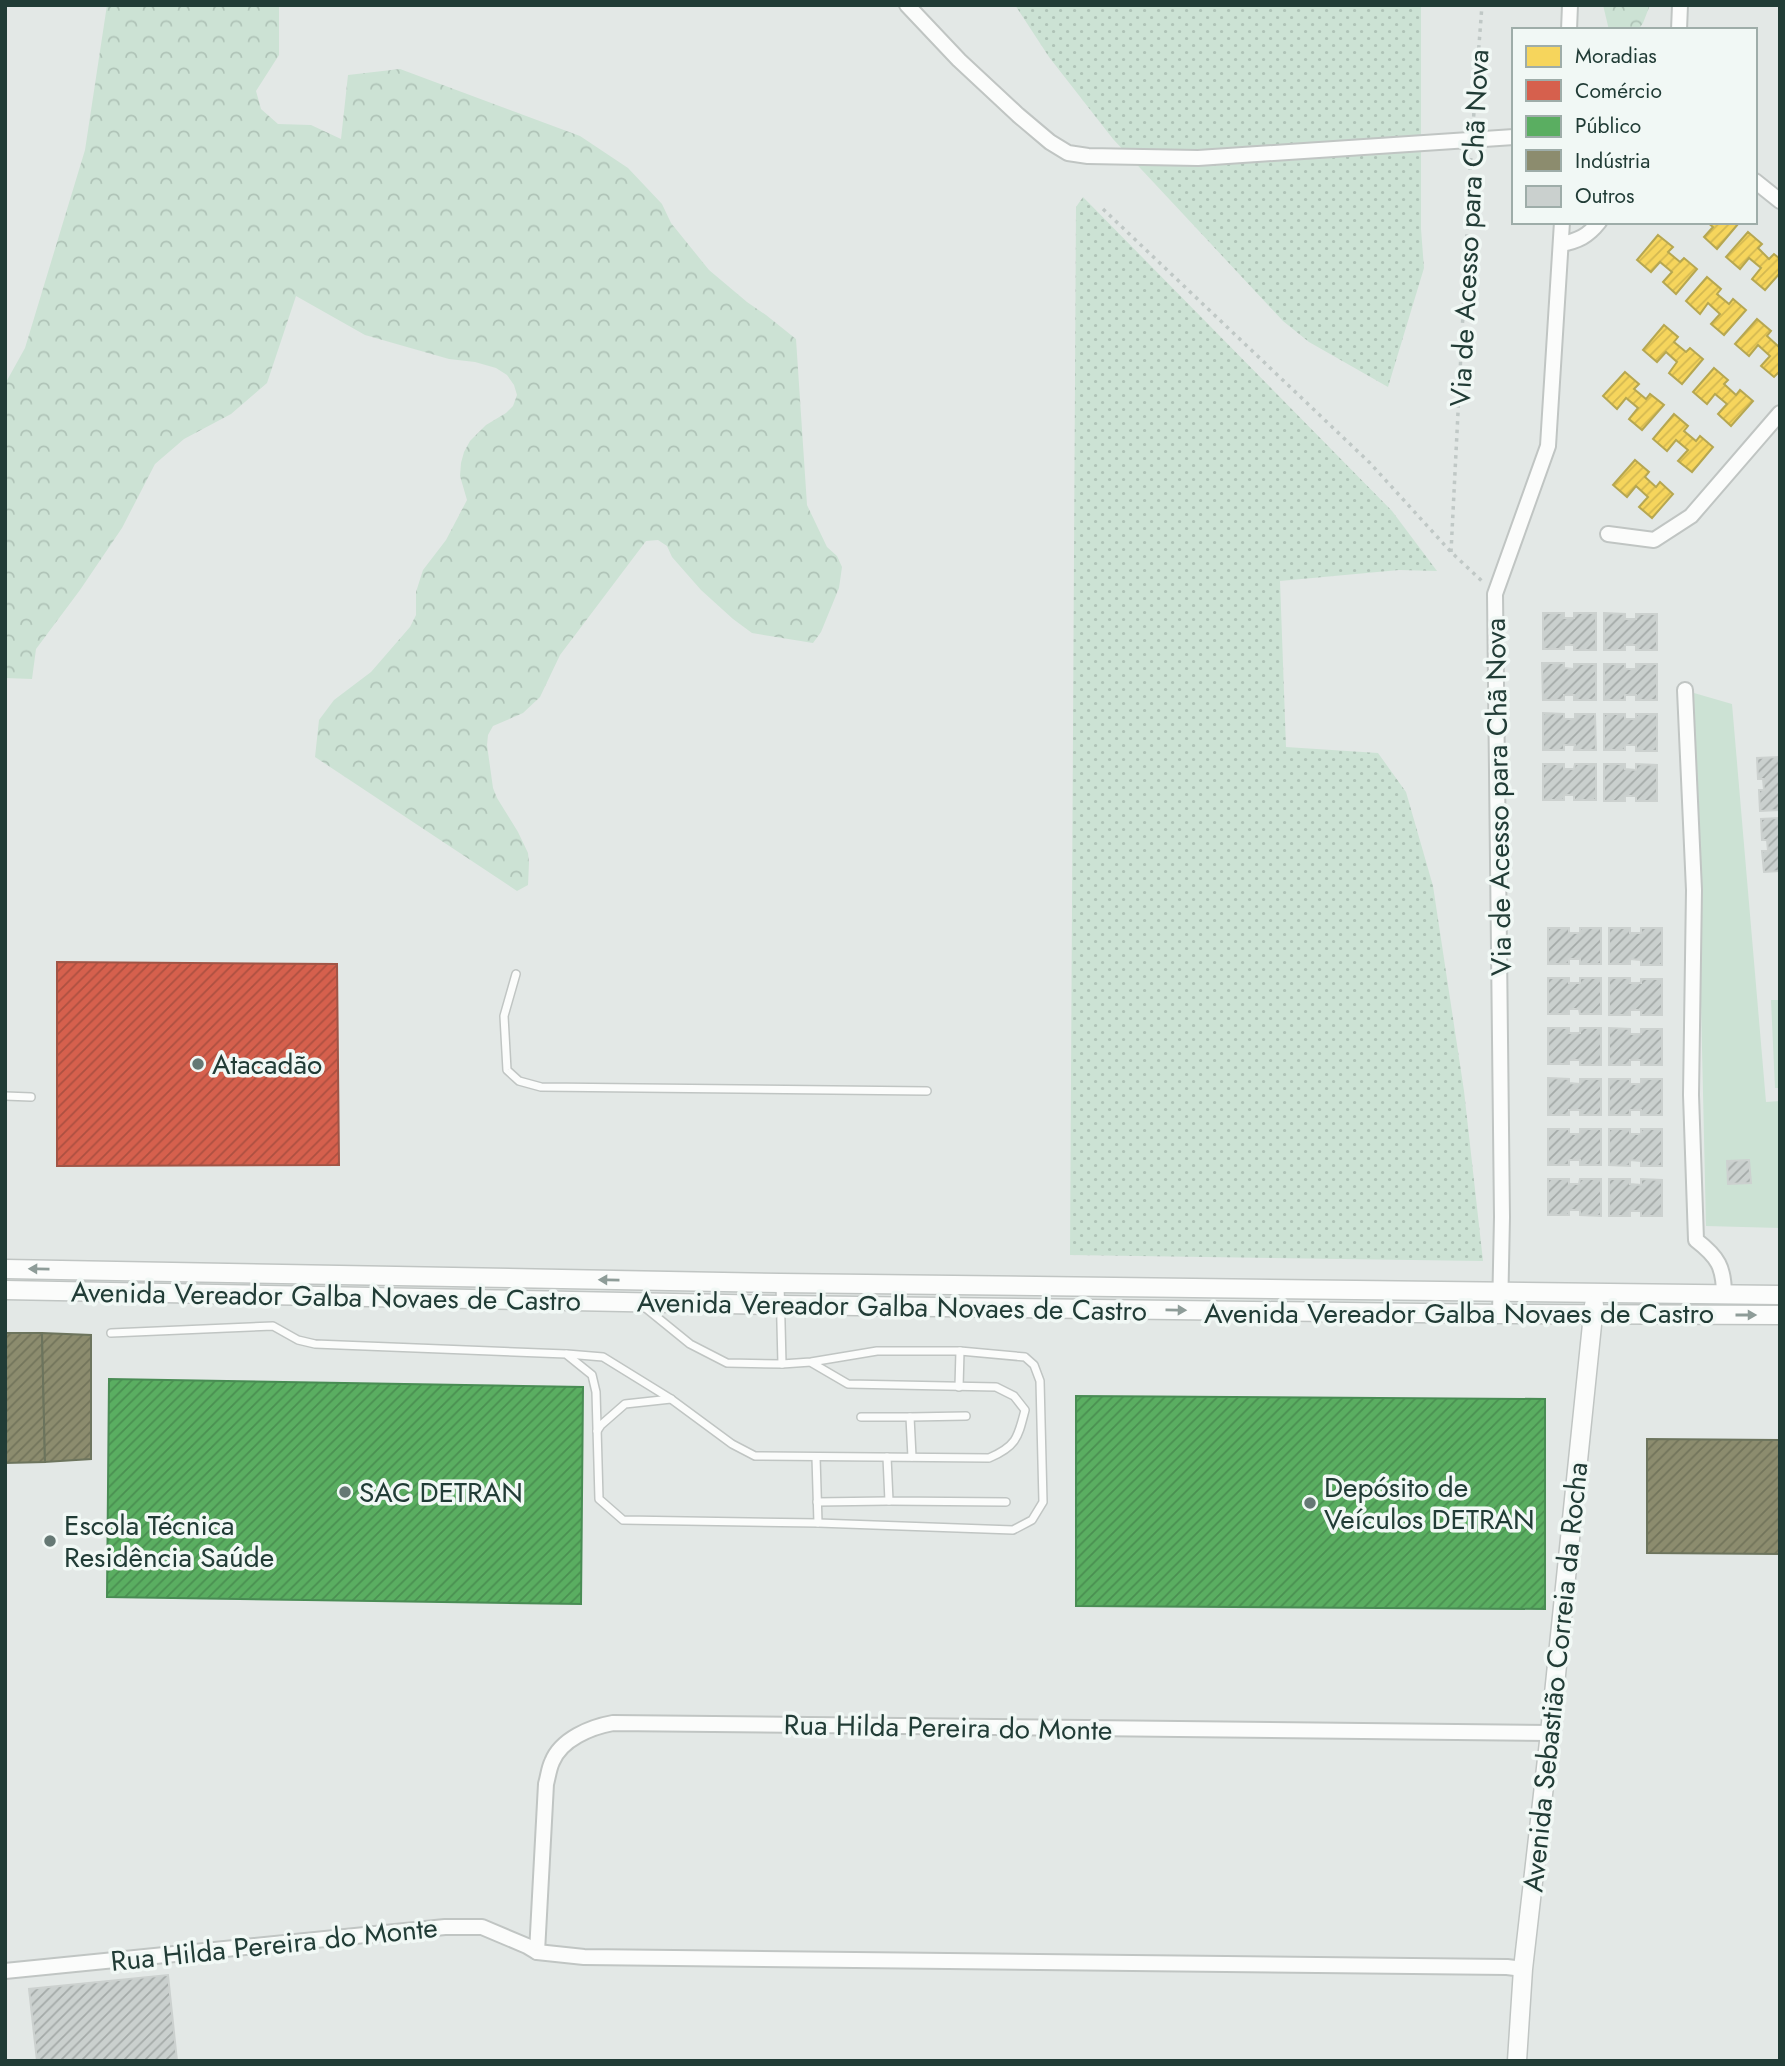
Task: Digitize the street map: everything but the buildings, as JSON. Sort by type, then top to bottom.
[{"type":"street","points":[[908,5],[959,60],[1017,116],[1068,153],[1088,156],[1198,158],[1512,137]]},
{"type":"street","points":[[1569,28],[1570,5]]},
{"type":"street","points":[[1679,28],[1680,5]]},
{"type":"street","points":[[1757,183],[1780,201]]},
{"type":"street","points":[[1495,594],[1548,446],[1562,224]]},
{"type":"street","points":[[1561,244],[1577,241],[1590,233],[1597,224]]},
{"type":"street","points":[[1608,534],[1654,540],[1691,516],[1780,413]]},
{"type":"street","name":"Via de Acesso para Chã Nova","points":[[1495,594],[1502,1217],[1500,1314]]},
{"type":"street","points":[[1685,690],[1694,890],[1690,1095],[1696,1240],[1712,1252],[1724,1275],[1724,1295]]},
{"type":"street","name":"Avenida Vereador Galba Novaes de Castro","points":[[5,1269],[780,1283],[1780,1295]]},
{"type":"street","name":"Avenida Vereador Galba Novaes de Castro","points":[[5,1290],[780,1306],[1780,1315]]},
{"type":"street","name":"Avenida Sebastião Correia da Rocha","points":[[1517,2061],[1523,1969],[1595,1293]]},
{"type":"street","name":"Rua Hilda Pereira do Monte","points":[[537,1952],[547,1784],[552,1761],[562,1745],[597,1726],[627,1723],[1550,1733]]},
{"type":"street","name":"Rua Hilda Pereira do Monte","points":[[5,1971],[445,1927],[482,1927],[537,1952],[584,1957],[1523,1969]]},
{"type":"lane","points":[[516,974],[504,1016],[506,1070],[519,1081],[541,1087],[927,1091]]},
{"type":"lane","points":[[5,1096],[30,1097]]},
{"type":"lane","points":[[780,1283],[782,1364]]},
{"type":"lane","points":[[566,1354],[592,1375],[596,1392],[599,1499],[623,1520],[1013,1530],[1032,1520],[1043,1502],[1040,1381],[1034,1365],[1025,1357],[960,1351],[877,1351],[811,1362],[727,1363],[690,1344],[638,1303]]},
{"type":"lane","points":[[111,1333],[273,1326],[298,1340],[316,1344],[603,1357],[671,1399],[732,1444],[755,1456],[989,1458],[1004,1452],[1018,1437],[1025,1410],[1014,1396],[996,1387],[848,1384],[811,1362]]},
{"type":"lane","points":[[958,1387],[960,1351]]},
{"type":"lane","points":[[597,1431],[625,1404],[671,1399]]},
{"type":"lane","points":[[861,1416],[966,1416]]},
{"type":"lane","points":[[910,1417],[912,1457]]},
{"type":"lane","points":[[816,1457],[818,1523]]},
{"type":"lane","points":[[887,1457],[889,1501]]},
{"type":"lane","points":[[817,1502],[1006,1502]]},
{"type":"path","name":"Via de Acesso para Chã Nova","points":[[1482,5],[1472,141],[1451,552],[1495,594]]},
{"type":"path","points":[[1103,209],[1370,464],[1451,552]]},
{"type":"green space","points":[[107,5],[279,5],[279,55],[256,91],[261,109],[278,124],[311,125],[341,139],[348,75],[400,69],[580,136],[628,168],[662,204],[671,223],[709,270],[796,339],[807,505],[827,547],[837,556],[842,567],[839,588],[821,632],[813,643],[752,633],[701,590],[672,557],[667,546],[658,540],[646,541],[560,655],[540,697],[523,713],[493,726],[488,735],[493,788],[528,853],[528,885],[517,891],[315,757],[319,720],[334,700],[371,672],[410,627],[416,615],[416,592],[423,570],[446,540],[467,500],[460,476],[464,452],[470,441],[486,425],[513,406],[517,395],[507,375],[496,368],[449,359],[365,335],[296,296],[267,383],[231,414],[184,439],[155,464],[122,528],[36,649],[32,679],[5,678],[5,384],[25,348],[85,150]]},
{"type":"green space","points":[[1015,5],[1421,5],[1421,229],[1424,268],[1388,387],[1309,342],[1283,321],[1113,139],[1049,57]]},
{"type":"green space","points":[[1603,5],[1650,5],[1639,28],[1609,28]]},
{"type":"green space","points":[[1083,197],[1392,511],[1437,571],[1399,570],[1280,581],[1286,747],[1378,753],[1406,792],[1433,886],[1464,1091],[1483,1261],[1070,1255],[1076,207]]},
{"type":"green space","points":[[1694,693],[1732,704],[1766,1102],[1780,1101],[1780,1228],[1706,1226]]},
{"type":"green space","points":[[1771,1000],[1780,1000],[1780,1088],[1775,1088]]},
{"type":"place","name":"Atacadão","points":[[198,1064]]},
{"type":"place","name":"SAC DETRAN","points":[[345,1492]]},
{"type":"place","name":"Depósito de Veículos DETRAN","points":[[1310,1503]]},
{"type":"place","name":"Escola Técnica Residência Saúde","points":[[50,1541]]}]
